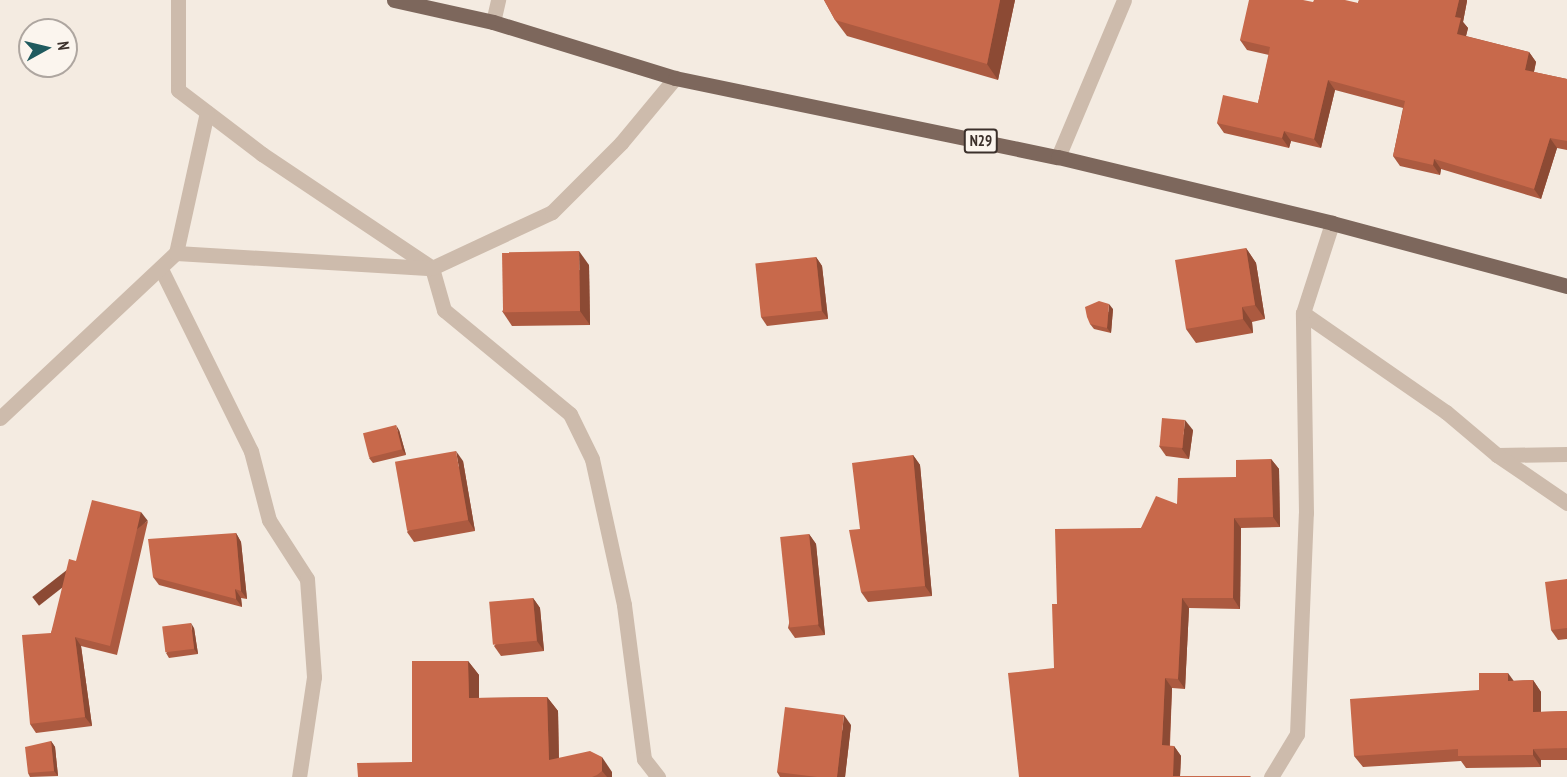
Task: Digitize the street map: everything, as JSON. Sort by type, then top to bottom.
[{"type":"main road","name":"N29","points":[[394,0],[493,22],[675,78],[1058,158],[1332,222],[1567,286]]},
{"type":"street","points":[[178,0],[178,90],[262,154],[432,268],[444,309],[570,414],[591,459],[624,605],[644,759],[658,777]]},
{"type":"street","points":[[493,22],[498,0]]},
{"type":"street","points":[[1058,158],[1124,0]]},
{"type":"street","points":[[176,253],[432,268],[552,212],[621,143],[675,78]]},
{"type":"street","points":[[0,418],[176,253],[207,112]]},
{"type":"street","points":[[1270,777],[1297,734],[1306,513],[1303,313],[1332,222]]},
{"type":"street","points":[[161,269],[251,451],[269,520],[307,579],[314,677],[299,777]]},
{"type":"street","points":[[1303,313],[1446,412],[1497,455],[1567,503]]},
{"type":"street","points":[[1497,455],[1567,454]]},
{"type":"building","points":[[824,0],[1000,0],[987,64],[835,20]]},
{"type":"building","points":[[1249,0],[1313,2],[1314,0],[1345,0],[1358,3],[1359,0],[1459,0],[1455,17],[1461,18],[1457,34],[1529,52],[1525,70],[1567,79],[1567,141],[1550,138],[1534,189],[1434,159],[1433,165],[1393,156],[1405,101],[1328,80],[1314,139],[1284,131],[1282,138],[1217,123],[1223,95],[1258,103],[1270,47],[1240,40]]},
{"type":"building","points":[[1246,248],[1255,305],[1242,307],[1243,319],[1186,329],[1175,260]]},
{"type":"building","points":[[579,251],[580,311],[503,312],[502,252]]},
{"type":"building","points":[[816,257],[822,311],[761,317],[755,263]]},
{"type":"building","points":[[1099,301],[1109,304],[1107,328],[1090,324],[1087,317],[1085,307]]},
{"type":"building","points":[[1162,418],[1185,420],[1182,448],[1160,446]]},
{"type":"building","points":[[396,425],[402,449],[369,457],[363,433]]},
{"type":"building","points":[[456,451],[468,520],[407,531],[395,462]]},
{"type":"building","points":[[913,455],[925,586],[861,592],[849,530],[860,529],[852,463]]},
{"type":"building","points":[[1271,459],[1273,517],[1234,518],[1233,598],[1182,598],[1178,679],[1165,678],[1162,745],[1174,746],[1173,776],[1250,777],[1019,777],[1008,673],[1054,668],[1052,604],[1057,604],[1055,529],[1141,528],[1156,496],[1177,504],[1178,478],[1236,477],[1236,460]]},
{"type":"building","points":[[92,500],[141,512],[110,646],[75,637],[85,717],[30,724],[22,635],[51,633],[69,559],[76,561]]},
{"type":"building","points":[[236,533],[241,591],[235,589],[236,599],[153,577],[148,539]]},
{"type":"building","points":[[809,534],[819,625],[790,628],[780,537]]},
{"type":"building","points":[[1567,579],[1567,628],[1551,630],[1545,582]]},
{"type":"building","points":[[533,598],[537,641],[493,645],[489,602]]},
{"type":"building","points":[[191,623],[194,649],[165,652],[162,627]]},
{"type":"building","points":[[412,661],[468,661],[469,698],[547,697],[549,760],[590,751],[602,757],[602,771],[592,777],[358,777],[357,763],[412,762]]},
{"type":"building","points":[[1479,673],[1508,673],[1508,681],[1533,680],[1533,712],[1567,711],[1567,748],[1533,749],[1533,755],[1458,756],[1458,749],[1354,756],[1350,699],[1479,690]]},
{"type":"building","points":[[785,707],[844,715],[837,777],[777,772]]},
{"type":"building","points":[[51,741],[54,771],[28,773],[25,747]]}]
